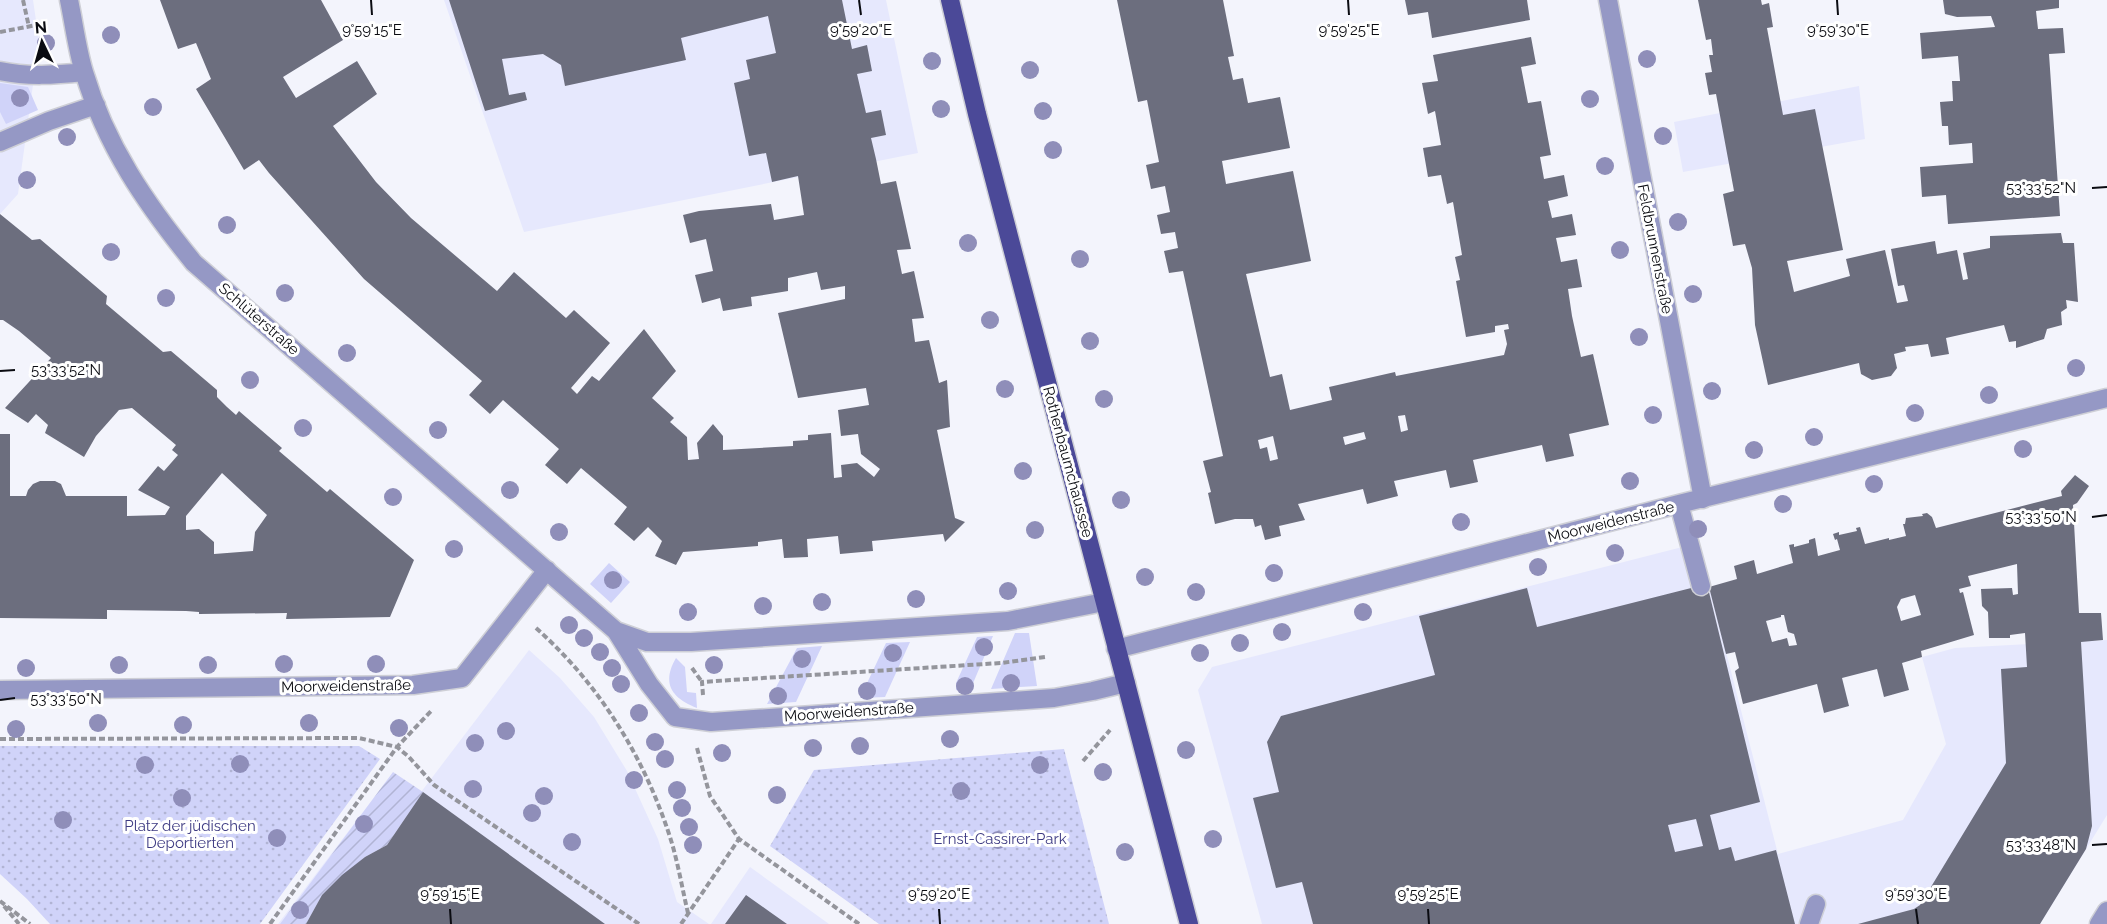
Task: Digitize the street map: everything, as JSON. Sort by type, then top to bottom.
[{"type":"main road","name":"Rothenbaumchaussee","points":[[950,0],[980,125],[1189,924]]},
{"type":"street","name":"Schlüterstraße","points":[[69,0],[84,72],[110,138],[128,173],[157,218],[194,263],[547,570]]},
{"type":"street","name":"Feldbrunnenstraße","points":[[1608,0],[1703,499]]},
{"type":"street","points":[[0,71],[31,76],[84,72]]},
{"type":"street","points":[[0,142],[49,121],[96,105]]},
{"type":"street","name":"Moorweidenstraße","points":[[1116,649],[1679,504],[2107,398]]},
{"type":"street","points":[[1679,504],[1701,586]]},
{"type":"street","name":"Moorweidenstraße","points":[[547,570],[616,632],[649,684],[675,717],[704,722],[1054,698],[1126,683]]},
{"type":"street","points":[[462,678],[547,570]]},
{"type":"street","name":"Moorweidenstraße","points":[[616,632],[647,642],[691,642],[1008,621],[1104,602]]},
{"type":"street","name":"Moorweidenstraße","points":[[0,690],[413,685],[462,678]]},
{"type":"street","points":[[1809,924],[1816,904]]},
{"type":"street","points":[[2099,924],[2107,911]]},
{"type":"path","points":[[23,0],[29,27]]},
{"type":"path","points":[[0,32],[73,19]]},
{"type":"path","points":[[515,611],[562,651],[581,673],[632,746],[670,838],[688,913]]},
{"type":"path","points":[[859,924],[739,839],[710,796],[694,740],[704,722],[702,682],[1001,663],[1045,657]]},
{"type":"path","points":[[270,924],[397,747],[462,678]]},
{"type":"path","points":[[1083,761],[1131,704]]},
{"type":"path","points":[[0,739],[360,738],[397,747],[434,785],[639,924]]},
{"type":"path","points":[[681,924],[739,839]]},
{"type":"path","points":[[0,902],[19,924]]},
{"type":"path","points":[[0,902],[30,924]]},
{"type":"shaded area","points":[[0,0],[33,0],[39,41],[18,194],[0,214]]},
{"type":"shaded area","points":[[444,0],[886,0],[918,153],[524,232]]},
{"type":"shaded area","points":[[1859,86],[1865,139],[1683,172],[1674,122]]},
{"type":"shaded area","points":[[1698,543],[1778,854],[1903,820],[1946,744],[1922,657],[1955,648],[2107,640],[2107,815],[2040,924],[1262,924],[1198,690],[1212,667]]},
{"type":"shaded area","points":[[529,650],[560,678],[594,717],[627,771],[658,839],[677,902],[709,924],[278,924],[385,783],[412,804]]},
{"type":"shaded area","points":[[750,867],[829,924],[711,924]]},
{"type":"green space","points":[[0,83],[28,87],[38,110],[6,124],[0,112]]},
{"type":"green space","points":[[609,563],[630,582],[611,603],[590,584]]},
{"type":"green space","points":[[1015,633],[1029,633],[1037,686],[991,689]]},
{"type":"green space","points":[[993,636],[971,688],[965,692],[956,690],[956,683],[977,637]]},
{"type":"green space","points":[[910,642],[885,697],[860,698],[886,643]]},
{"type":"green space","points":[[822,646],[796,702],[767,704],[797,648]]},
{"type":"green space","points":[[676,658],[685,667],[687,692],[696,693],[697,708],[675,695],[669,683],[669,675]]},
{"type":"green space","name":"Platz der jüdischen Deportierten","points":[[0,746],[359,746],[380,759],[260,924],[50,924],[0,874]]},
{"type":"green space","name":"Ernst-Cassirer-Park","points":[[1064,749],[1109,924],[879,924],[770,846],[814,770]]},
{"type":"green space","points":[[393,772],[423,792],[387,845],[365,857],[322,895],[306,924],[280,924]]},
{"type":"building","points":[[160,0],[321,0],[343,40],[283,77],[296,98],[357,61],[377,94],[333,126],[376,182],[411,218],[497,291],[514,272],[566,318],[574,310],[610,343],[571,388],[577,394],[592,376],[599,381],[644,329],[676,371],[652,398],[674,418],[670,422],[687,437],[688,460],[699,459],[697,443],[713,424],[723,436],[723,450],[793,446],[793,441],[808,440],[808,435],[831,433],[834,478],[842,477],[841,465],[857,463],[874,477],[880,469],[861,454],[858,434],[841,436],[838,410],[869,405],[866,388],[798,398],[778,313],[845,299],[845,286],[821,290],[817,272],[788,278],[788,291],[751,297],[752,306],[723,311],[720,298],[702,303],[695,275],[713,271],[706,239],[690,243],[683,215],[699,211],[771,204],[774,220],[804,215],[798,176],[772,182],[766,153],[749,156],[734,83],[750,79],[746,60],[776,53],[768,16],[681,38],[686,60],[565,86],[561,65],[543,54],[502,59],[509,95],[525,92],[527,100],[485,111],[449,0],[842,0],[852,49],[867,45],[872,71],[857,74],[866,113],[881,110],[886,135],[871,138],[881,184],[896,181],[911,249],[897,250],[902,274],[914,271],[924,318],[912,319],[915,342],[929,340],[939,383],[947,380],[950,427],[937,430],[955,518],[965,522],[945,542],[943,534],[872,541],[873,551],[840,554],[838,536],[807,539],[808,557],[784,558],[782,539],[758,542],[758,546],[683,552],[676,565],[655,556],[662,541],[648,527],[634,541],[614,524],[627,507],[581,468],[567,484],[545,465],[559,449],[503,400],[490,414],[469,395],[482,381],[364,279],[259,160],[244,170],[196,89],[211,79],[196,43],[178,49]]},
{"type":"building","points":[[1117,0],[1223,0],[1234,56],[1228,57],[1233,80],[1243,78],[1248,103],[1280,97],[1290,148],[1222,161],[1226,184],[1293,171],[1311,261],[1246,274],[1270,377],[1282,374],[1290,410],[1332,400],[1329,387],[1395,372],[1396,376],[1504,355],[1507,344],[1504,330],[1509,329],[1508,324],[1495,326],[1495,332],[1466,337],[1456,281],[1460,280],[1455,257],[1462,255],[1453,202],[1447,204],[1441,175],[1428,177],[1423,148],[1441,145],[1435,111],[1428,114],[1422,83],[1438,81],[1433,55],[1531,37],[1536,64],[1521,67],[1528,103],[1541,101],[1551,155],[1540,157],[1544,179],[1564,175],[1568,196],[1548,201],[1552,218],[1572,214],[1576,235],[1556,238],[1561,262],[1577,259],[1582,287],[1568,289],[1572,316],[1581,357],[1593,354],[1609,425],[1569,434],[1574,456],[1546,462],[1542,445],[1473,460],[1478,482],[1450,488],[1446,470],[1394,481],[1398,496],[1367,504],[1363,489],[1298,504],[1305,520],[1279,526],[1281,536],[1265,540],[1261,525],[1255,527],[1253,519],[1235,519],[1215,524],[1208,493],[1211,492],[1203,461],[1223,456],[1183,271],[1169,273],[1164,251],[1178,248],[1175,232],[1161,234],[1157,215],[1170,212],[1165,186],[1151,189],[1146,165],[1159,162],[1147,100],[1138,102]],"holes":[[[1405,415],[1408,430],[1401,432],[1398,416]],[[1364,432],[1366,439],[1345,445],[1343,437]],[[1273,436],[1278,459],[1270,461],[1267,447],[1260,449],[1258,440]]]},
{"type":"building","points":[[1405,0],[1527,0],[1530,20],[1432,38],[1428,12],[1408,15]]},
{"type":"building","points":[[1698,0],[1761,0],[1762,5],[1769,3],[1773,27],[1767,28],[1783,115],[1815,109],[1843,250],[1787,261],[1794,292],[1850,276],[1846,259],[1885,250],[1897,303],[1908,301],[1904,285],[1898,286],[1891,249],[1935,241],[1937,254],[1957,250],[1963,280],[1968,279],[1963,253],[1990,248],[1990,236],[2061,233],[2063,243],[2074,243],[2078,302],[2066,300],[2067,308],[2061,312],[2062,325],[2047,329],[2044,339],[2016,348],[2016,341],[2009,342],[2004,325],[1946,338],[1949,354],[1931,357],[1928,344],[1905,347],[1906,351],[1894,354],[1897,368],[1891,376],[1872,380],[1861,374],[1859,363],[1768,385],[1755,325],[1752,268],[1745,244],[1733,246],[1723,194],[1734,191],[1716,94],[1709,95],[1705,73],[1712,72],[1709,55],[1713,55],[1711,39],[1706,40]]},
{"type":"building","points":[[1943,0],[2059,0],[2059,8],[2036,11],[2038,29],[2063,28],[2065,53],[2049,54],[2060,216],[1948,224],[1946,195],[1922,197],[1920,167],[1973,163],[1972,143],[1949,145],[1948,126],[1942,126],[1940,102],[1953,101],[1952,81],[1960,81],[1958,56],[1922,59],[1920,33],[1995,27],[1991,16],[1957,17],[1945,14]]},
{"type":"building","points":[[0,214],[32,240],[40,239],[107,296],[106,304],[163,352],[171,351],[217,390],[217,397],[236,415],[239,411],[282,448],[279,451],[327,492],[330,489],[414,560],[390,617],[286,619],[287,613],[199,614],[199,612],[186,611],[107,610],[107,619],[0,618],[0,434],[10,434],[10,496],[26,496],[33,484],[40,481],[55,481],[61,484],[66,496],[127,496],[127,516],[165,515],[170,507],[138,490],[158,466],[164,471],[178,455],[172,450],[176,445],[132,408],[119,410],[96,436],[84,457],[45,433],[48,425],[36,414],[28,423],[5,408],[51,358],[19,331],[0,320]],"holes":[[[222,473],[267,515],[255,532],[253,551],[214,554],[214,542],[199,529],[186,530],[186,516]]]},
{"type":"building","points":[[2075,475],[2089,486],[2073,505],[2079,613],[2101,613],[2103,640],[2081,642],[2092,826],[2086,849],[2040,924],[1858,924],[1914,909],[1920,905],[2006,763],[2001,669],[2027,667],[2025,633],[2010,635],[2010,638],[1989,638],[1988,612],[1982,606],[1981,589],[2012,588],[2013,595],[2018,594],[2017,564],[1968,576],[1971,586],[1959,589],[1960,593],[1963,592],[1974,635],[1921,651],[1922,657],[1902,663],[1909,690],[1884,697],[1877,669],[1842,678],[1849,706],[1824,713],[1817,684],[1743,704],[1735,671],[1739,668],[1735,652],[1726,654],[1709,587],[1737,579],[1734,566],[1754,560],[1757,574],[1793,563],[1789,545],[1794,544],[1794,547],[1809,543],[1809,540],[1815,538],[1818,556],[1840,550],[1833,534],[1839,532],[1839,535],[1857,531],[1856,528],[1860,527],[1865,544],[1889,538],[1889,540],[1906,536],[1903,524],[1906,518],[1923,516],[1922,514],[1927,513],[1932,517],[1936,528],[2062,496],[2061,491]],"holes":[[[1915,595],[1921,615],[1901,621],[1897,607],[1901,599]],[[1784,615],[1788,632],[1794,634],[1797,645],[1789,646],[1787,638],[1772,642],[1766,621],[1781,617]]]},
{"type":"building","points":[[1707,584],[1760,802],[1710,815],[1719,850],[1731,847],[1735,861],[1776,850],[1795,924],[1313,924],[1302,882],[1276,888],[1253,798],[1279,792],[1267,742],[1281,716],[1435,675],[1419,616],[1527,588],[1537,627]],"holes":[[[1696,819],[1703,846],[1675,852],[1668,825]]]},
{"type":"building","points":[[423,792],[605,924],[306,924],[322,895],[342,875],[365,857],[387,845]]},
{"type":"building","points":[[746,895],[770,912],[787,924],[725,924]]}]
